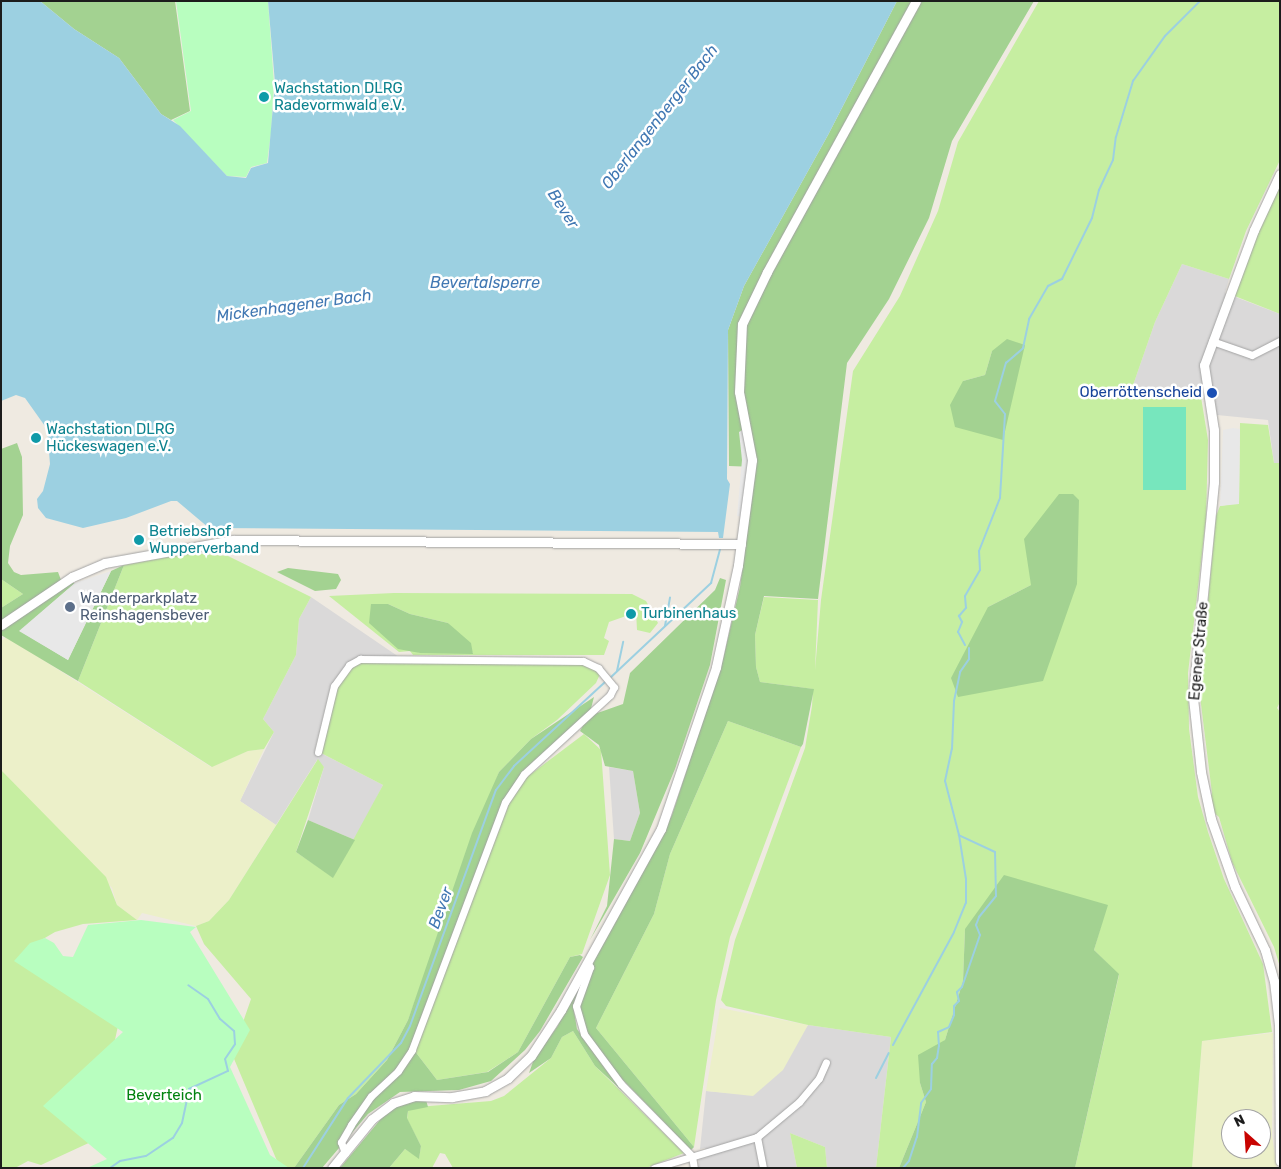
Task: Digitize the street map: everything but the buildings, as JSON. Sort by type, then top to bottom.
[{"type":"street","points":[[332,1168],[372,1119],[398,1100],[414,1096],[466,1096],[485,1091],[508,1078],[545,1036],[668,814],[716,667],[741,544],[752,460],[739,392],[742,324],[768,272],[916,1]]},
{"type":"street","name":"Egener Straße","points":[[1280,174],[1254,230],[1204,365],[1214,430],[1214,482],[1194,668],[1195,721],[1211,819],[1232,879],[1265,950],[1274,982],[1279,1025],[1277,1134],[1280,1161]]},
{"type":"street","points":[[1212,341],[1252,354],[1280,341]]},
{"type":"street","points":[[1,625],[72,577],[104,563],[233,540],[741,544]]},
{"type":"street","points":[[318,752],[334,686],[347,668],[360,659],[583,660],[604,675],[614,688],[610,695],[524,774],[505,802],[412,1050],[398,1071],[371,1096],[351,1125],[341,1142],[344,1153]]},
{"type":"street","points":[[587,962],[590,967],[576,1006],[584,1034],[621,1084],[692,1156],[694,1168]]},
{"type":"street","points":[[654,1168],[744,1143],[757,1137],[799,1102],[819,1078],[826,1062]]},
{"type":"street","points":[[757,1137],[763,1168]]},
{"type":"shaded area","points":[[1182,264],[1229,279],[1225,293],[1280,314],[1280,463],[1274,463],[1268,420],[1217,415],[1214,397],[1131,391],[1155,322]]},
{"type":"shaded area","points":[[744,429],[749,457],[743,517],[737,516],[742,460],[739,432]]},
{"type":"shaded area","points":[[1240,429],[1239,504],[1220,506],[1223,430]]},
{"type":"shaded area","name":"Wanderparkplatz Reinshagensbever","points":[[111,571],[68,660],[19,631],[75,583]]},
{"type":"shaded area","points":[[311,597],[399,657],[330,689],[315,750],[383,785],[355,840],[308,820],[324,767],[317,760],[276,825],[240,801],[274,732],[263,719],[296,655],[299,619]]},
{"type":"shaded area","points":[[609,767],[633,771],[640,813],[630,841],[614,839]]},
{"type":"shaded area","points":[[808,1025],[891,1037],[876,1168],[827,1168],[825,1147],[790,1133],[797,1168],[698,1168],[699,1158],[708,1156],[705,1148],[700,1149],[706,1091],[753,1095]]},
{"type":"green space","points":[[40,1],[175,1],[190,111],[171,120],[161,114],[119,58],[74,29]]},
{"type":"green space","points":[[176,1],[268,1],[274,83],[271,133],[267,163],[251,167],[246,177],[227,176],[173,120],[191,111]]},
{"type":"green space","points":[[897,1],[1034,1],[952,141],[929,218],[889,299],[847,363],[818,599],[764,596],[755,635],[756,667],[760,682],[814,689],[803,744],[801,747],[728,721],[670,854],[654,914],[596,1028],[694,1147],[691,1150],[618,1075],[582,1029],[578,1007],[594,960],[672,815],[723,659],[740,587],[756,467],[729,466],[728,330],[744,286],[828,135]]},
{"type":"green space","points":[[1039,1],[1280,1],[1280,160],[1246,231],[1229,279],[1182,264],[1155,322],[1131,391],[1201,397],[1208,440],[1206,519],[1188,673],[1189,729],[1198,797],[1208,832],[1224,879],[1263,964],[1272,1032],[1202,1041],[1192,1168],[1075,1168],[1119,975],[1094,950],[1107,905],[965,929],[963,981],[945,1040],[920,1083],[926,1102],[899,1168],[876,1168],[891,1037],[808,1025],[726,1006],[721,1000],[735,940],[805,748],[812,706],[813,689],[760,682],[756,667],[755,635],[764,597],[818,600],[815,670],[821,600],[853,371],[900,296],[938,211],[958,142]],"holes":[[[992,351],[1003,440],[963,381],[985,375]],[[1031,585],[1043,681],[988,607]]]},
{"type":"green space","points":[[1280,178],[1280,314],[1232,295]]},
{"type":"green space","points":[[1007,339],[1025,345],[1003,440],[955,427],[950,405],[963,381],[985,375],[992,351]]},
{"type":"green space","points":[[1143,407],[1186,407],[1186,490],[1143,490]]},
{"type":"green space","points":[[1240,423],[1268,425],[1274,463],[1280,463],[1280,702],[1277,708],[1280,712],[1280,967],[1274,947],[1232,862],[1219,817],[1207,807],[1212,793],[1200,696],[1202,665],[1216,516],[1220,506],[1239,503]]},
{"type":"green space","points":[[17,443],[22,457],[23,515],[10,546],[8,563],[14,572],[21,575],[58,572],[61,580],[1,622],[1,608],[23,594],[1,579],[1,449]]},
{"type":"green space","points":[[1059,494],[1073,494],[1079,500],[1077,584],[1043,681],[958,697],[951,678],[988,607],[1031,585],[1024,539]]},
{"type":"green space","points":[[190,553],[228,556],[311,597],[299,619],[296,655],[263,719],[274,732],[264,749],[248,751],[212,767],[78,681],[124,565]]},
{"type":"green space","points":[[124,565],[78,681],[1,635],[1,628],[69,583],[75,583],[20,631],[68,660],[111,571]]},
{"type":"green space","points":[[288,568],[338,574],[341,580],[336,589],[315,591],[277,572]]},
{"type":"green space","points":[[720,578],[726,580],[710,665],[675,769],[640,853],[590,940],[607,906],[614,839],[630,841],[640,813],[633,771],[605,766],[599,745],[580,731],[587,718],[524,774],[505,802],[414,1050],[437,1080],[488,1072],[518,1052],[570,957],[580,955],[583,957],[540,1031],[525,1050],[491,1081],[459,1090],[400,1092],[368,1114],[322,1168],[294,1168],[339,1105],[356,1094],[387,1060],[408,1020],[472,833],[499,772],[531,739],[594,697],[589,716],[623,704],[630,673],[715,590]]},
{"type":"green space","points":[[1,579],[23,594],[1,608]]},
{"type":"green space","points":[[394,593],[632,594],[646,601],[658,623],[650,633],[637,630],[636,611],[628,609],[626,616],[609,622],[604,638],[609,641],[604,655],[413,655],[410,651],[399,652],[329,596]],"holes":[[[388,604],[410,614],[448,623],[473,653],[420,653],[410,649]]]},
{"type":"green space","points":[[371,604],[388,604],[410,614],[448,623],[471,643],[473,654],[420,653],[398,649],[369,623]]},
{"type":"green space","points":[[7,637],[211,767],[248,751],[264,749],[240,801],[276,825],[229,900],[209,921],[196,926],[142,913],[137,920],[117,905],[112,888],[1,770],[1,641]]},
{"type":"green space","points":[[365,660],[580,662],[593,667],[600,674],[596,683],[557,720],[531,739],[499,772],[408,1020],[387,1060],[356,1094],[339,1105],[294,1168],[280,1168],[232,1054],[251,999],[204,944],[196,926],[209,921],[229,900],[318,759],[324,767],[296,852],[333,877],[383,785],[321,753],[334,693],[350,666]]},
{"type":"green space","points":[[728,721],[801,747],[730,937],[716,1000],[694,1147],[596,1028],[654,914],[670,854]]},
{"type":"green space","points":[[584,734],[601,750],[610,875],[582,954],[570,957],[518,1052],[487,1072],[437,1080],[414,1050],[509,804],[527,777]]},
{"type":"green space","points":[[1,770],[106,877],[117,905],[137,920],[83,924],[55,932],[26,949],[118,1026],[93,1141],[41,1165],[28,1161],[15,1168],[1,1168]]},
{"type":"green space","points":[[308,820],[355,840],[333,878],[296,852]]},
{"type":"green space","points":[[1004,875],[1108,905],[1094,950],[1119,974],[1075,1168],[899,1168],[926,1102],[920,1083],[918,1055],[945,1040],[963,981],[965,929]]},
{"type":"green space","name":"Beverteich","points":[[141,920],[196,927],[190,932],[250,1030],[230,1067],[270,1155],[289,1168],[87,1168],[107,1159],[43,1106],[123,1032],[14,961],[30,943],[45,938],[54,943],[63,956],[73,957],[88,925]]},
{"type":"green space","points":[[584,977],[573,1005],[577,1029],[609,1074],[644,1111],[595,1066],[573,1031],[562,1037],[551,1058],[529,1073],[534,1059],[557,1027]]},
{"type":"green space","points":[[720,1008],[808,1025],[783,1070],[753,1096],[706,1091]]},
{"type":"green space","points":[[573,1031],[595,1066],[684,1153],[646,1168],[453,1168],[445,1154],[440,1153],[432,1168],[389,1168],[405,1149],[419,1158],[421,1146],[407,1119],[408,1111],[417,1107],[491,1101],[504,1096],[551,1058],[562,1037]]},
{"type":"green space","points":[[1273,1033],[1272,1136],[1277,1168],[1192,1168],[1202,1041]]},
{"type":"green space","points":[[426,1100],[428,1107],[408,1111],[407,1118],[421,1146],[419,1159],[405,1149],[389,1168],[340,1168],[385,1114],[403,1103]]},
{"type":"green space","points":[[790,1133],[825,1147],[827,1168],[797,1168]]},
{"type":"water","name":"Bevertalsperre","points":[[1,1],[40,1],[74,29],[119,58],[161,114],[180,126],[227,176],[246,178],[251,168],[268,163],[275,83],[268,1],[897,1],[828,135],[744,286],[728,330],[727,479],[730,484],[723,538],[719,538],[718,532],[209,528],[177,501],[171,501],[126,518],[83,528],[46,518],[38,508],[37,499],[43,491],[50,464],[47,429],[25,398],[16,395],[1,401]]},
{"type":"waterway","points":[[965,645],[958,632],[962,622],[959,616],[966,608],[965,596],[980,570],[979,551],[1000,498],[1005,414],[995,401],[1006,363],[1023,348],[1029,319],[1048,286],[1062,279],[1092,218],[1099,190],[1113,160],[1116,137],[1133,81],[1165,36],[1200,1]]},
{"type":"waterway","name":"Bever","points":[[610,678],[711,583],[720,549]]},
{"type":"waterway","points":[[665,626],[670,597]]},
{"type":"waterway","name":"Bever","points":[[617,671],[623,642]]},
{"type":"waterway","points":[[903,1168],[909,1161],[917,1137],[921,1103],[931,1089],[932,1064],[937,1058],[939,1046],[938,1032],[949,1027],[954,1015],[954,1006],[959,1001],[957,992],[962,987],[980,935],[976,925],[979,917],[996,896],[995,852],[959,835],[945,781],[952,749],[954,701],[960,672],[969,659],[969,648]]},
{"type":"waterway","name":"Bever","points":[[303,1168],[348,1098],[401,1043],[410,1026],[496,790],[514,766],[606,681]]},
{"type":"waterway","points":[[893,1045],[954,932],[966,903],[966,879],[959,835]]},
{"type":"waterway","points":[[110,1168],[120,1161],[146,1156],[173,1138],[182,1123],[189,1089],[228,1071],[225,1059],[235,1044],[234,1031],[220,1019],[208,999],[188,985]]},
{"type":"waterway","points":[[876,1078],[889,1053]]},
{"type":"place","name":"Wachstation DLRG Radevormwald e.V.","points":[[264,97]]},
{"type":"place","name":"Oberröttenscheid","points":[[1212,393]]},
{"type":"place","name":"Wachstation DLRG Hückeswagen e.V.","points":[[36,438]]},
{"type":"place","name":"Betriebshof Wupperverband","points":[[139,540]]},
{"type":"place","name":"Wanderparkplatz Reinshagensbever","points":[[70,607]]},
{"type":"place","name":"Turbinenhaus","points":[[631,614]]},
{"type":"water label","name":"Oberlangenberger Bach","points":[[660,117]]},
{"type":"water label","name":"Mickenhagener Bach","points":[[294,306]]}]
